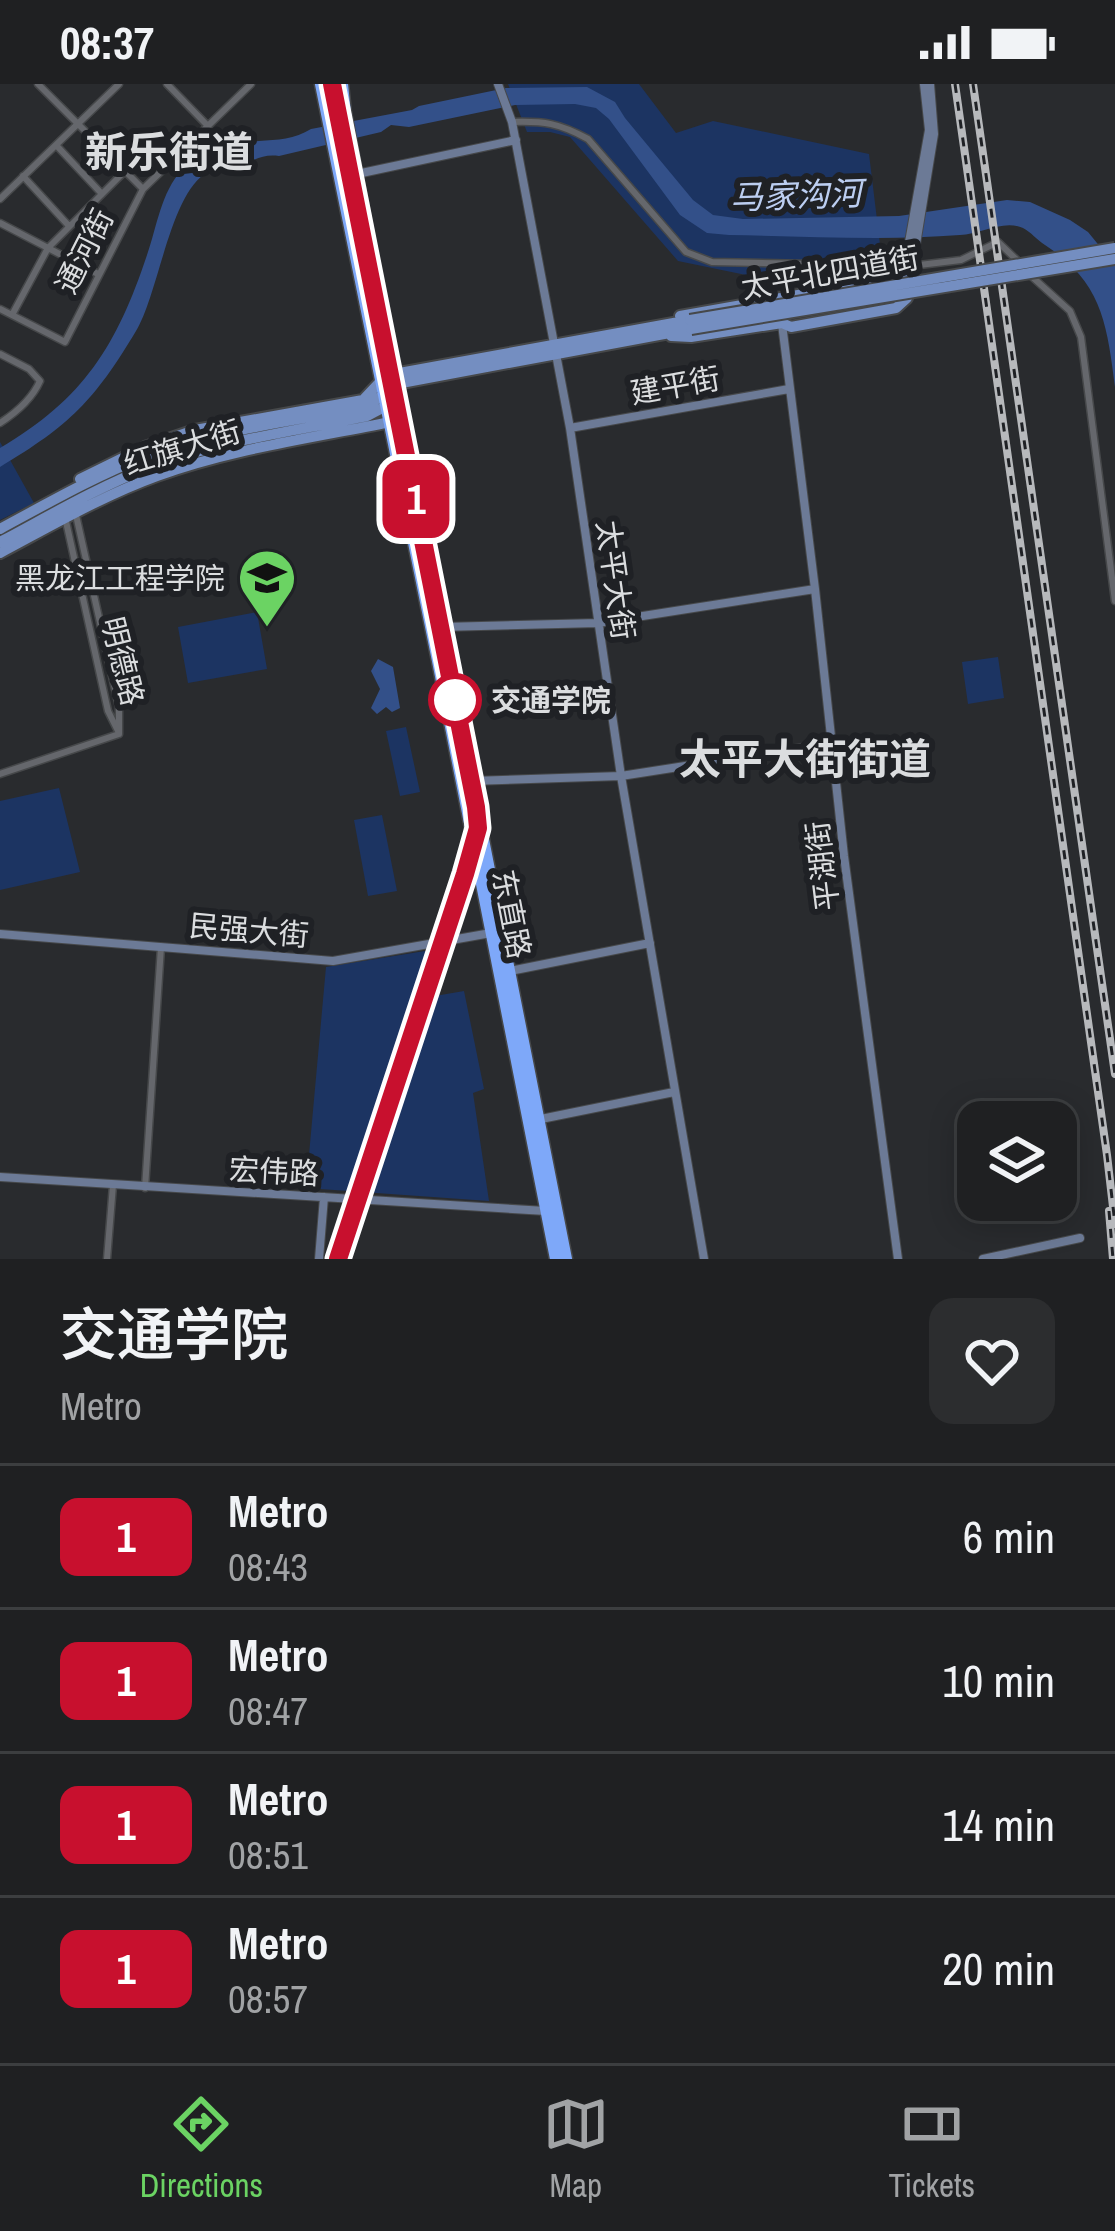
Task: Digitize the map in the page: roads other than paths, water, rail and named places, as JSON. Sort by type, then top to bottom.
[{"type":"highway","name":"东直路","points":[[321,84],[491,933],[566,1259]]},
{"type":"highway","name":"东直路","points":[[342,84],[509,971],[556,1259]]},
{"type":"main road","name":"太平北四道街","points":[[690,324],[1115,248]]},
{"type":"main road","name":"太平北四道街","points":[[395,379],[653,330],[1115,259]]},
{"type":"main road","points":[[908,270],[907,298],[896,308],[691,338],[653,330],[691,312],[908,270]]},
{"type":"main road","points":[[366,412],[395,379]]},
{"type":"main road","name":"红旗大街","points":[[0,525],[145,447],[195,430],[383,394]]},
{"type":"main road","name":"红旗大街","points":[[0,525],[149,455],[199,440],[366,412]]},
{"type":"main road","name":"红旗大街","points":[[0,554],[115,482],[203,450],[366,412]]},
{"type":"main road","name":"红旗大街","points":[[0,542],[202,461],[390,422]]},
{"type":"street","points":[[38,84],[143,189]]},
{"type":"street","points":[[0,199],[119,84]]},
{"type":"street","points":[[167,84],[208,126]]},
{"type":"street","name":"通河街","points":[[12,315],[64,342],[143,189],[251,84]]},
{"type":"street","name":"太平大街","points":[[498,84],[516,140],[570,428],[621,776],[704,1259]]},
{"type":"street","points":[[908,270],[928,130],[927,84]]},
{"type":"street","points":[[512,122],[544,121],[588,139],[686,252],[712,262],[908,270],[961,260],[998,242],[1010,251],[1070,311],[1082,337],[1115,601]]},
{"type":"street","points":[[357,174],[516,140]]},
{"type":"street","points":[[56,145],[102,194]]},
{"type":"street","points":[[0,309],[12,315],[48,248],[124,171]]},
{"type":"street","points":[[23,176],[69,226]]},
{"type":"street","points":[[0,223],[99,275]]},
{"type":"street","name":"平湖街","points":[[782,323],[844,856],[898,1259]]},
{"type":"street","points":[[0,354],[29,369],[40,381],[14,415],[0,422]]},
{"type":"street","name":"建平街","points":[[570,428],[789,389]]},
{"type":"street","name":"明德路","points":[[0,774],[119,734],[108,711],[69,511]]},
{"type":"street","points":[[441,627],[598,623],[815,589]]},
{"type":"street","points":[[471,782],[621,776],[832,743]]},
{"type":"street","name":"民强大街","points":[[0,934],[333,961],[491,933]]},
{"type":"street","points":[[509,971],[650,943]]},
{"type":"street","points":[[145,1188],[161,947]]},
{"type":"street","points":[[533,1121],[674,1092]]},
{"type":"street","name":"宏伟路","points":[[0,1177],[546,1210]]},
{"type":"street","points":[[107,1259],[112,1185]]},
{"type":"street","points":[[319,1259],[324,1197]]},
{"type":"street","points":[[983,1259],[1080,1238]]},
{"type":"railway","points":[[955,84],[1115,1224]]},
{"type":"railway","points":[[973,84],[1115,1074]]},
{"type":"railway","points":[[1109,1211],[1113,1259]]},
{"type":"metro line","name":"1","points":[[332,84],[478,820],[465,874],[338,1259]]},
{"type":"place","name":"黑龙江工程学院","points":[[267,629]]},
{"type":"place","name":"交通学院","points":[[455,700]]},
{"type":"district","name":"新乐街道","points":[[169,152]]},
{"type":"district","name":"太平大街街道","points":[[805,759]]},
{"type":"water label","name":"马家沟河","points":[[796,195]]}]
